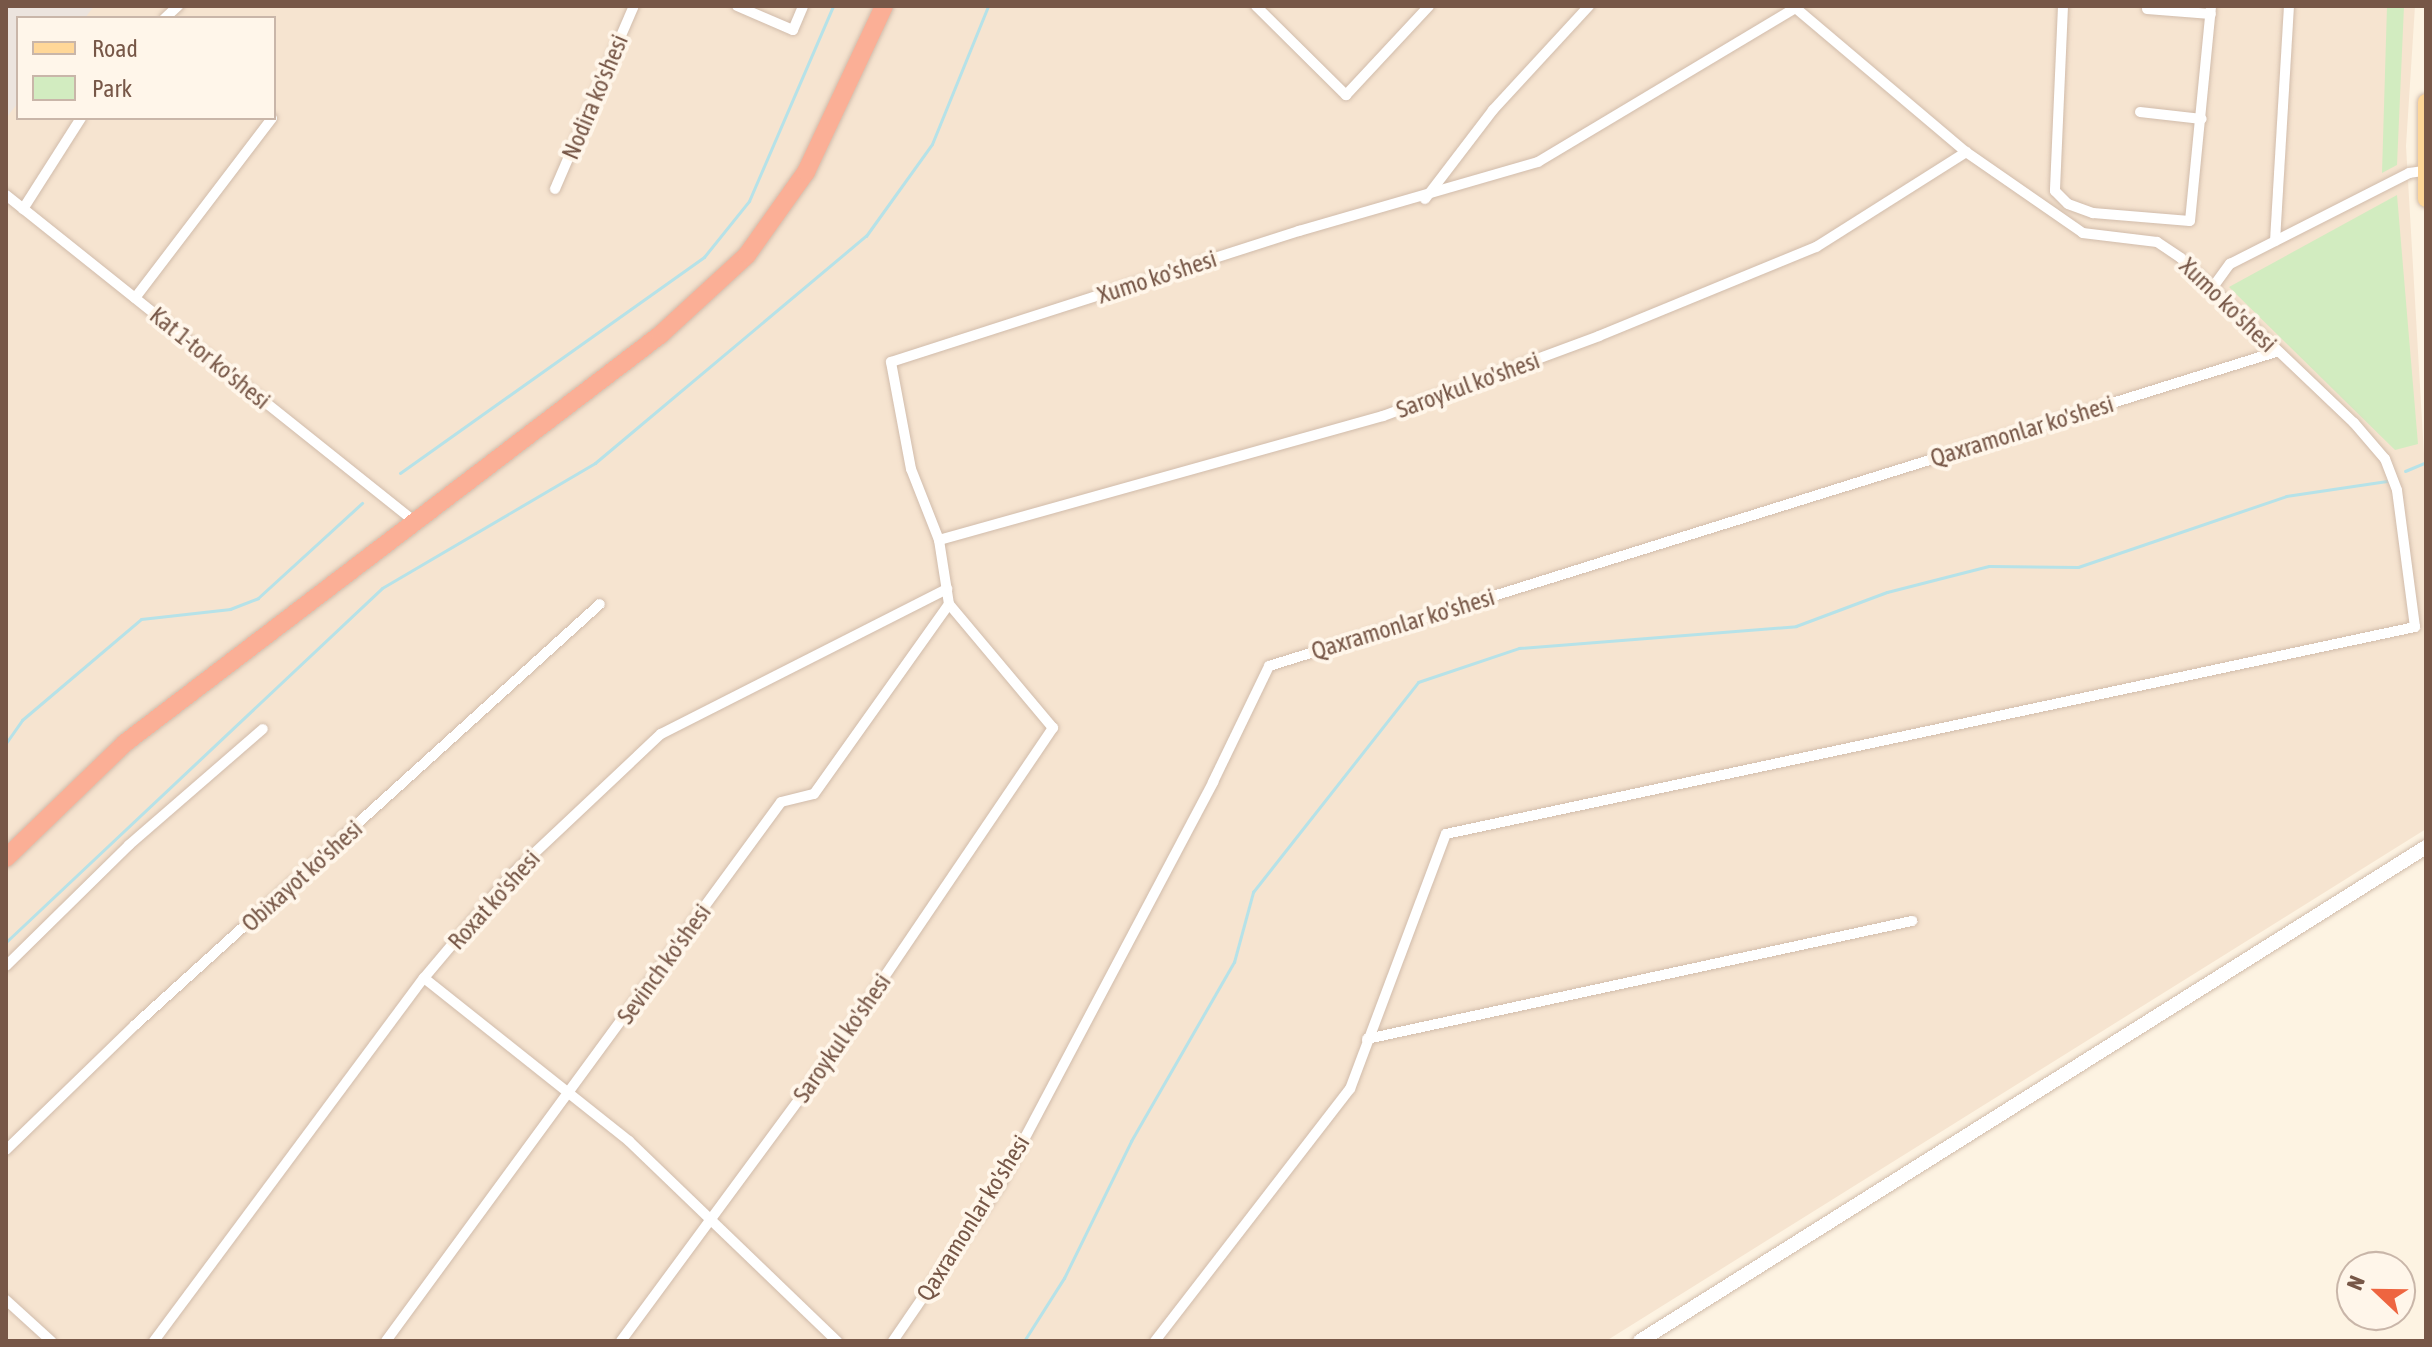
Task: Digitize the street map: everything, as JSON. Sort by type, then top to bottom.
[{"type":"highway","points":[[6,858],[125,743],[660,335],[747,255],[806,172],[884,6]]},
{"type":"main road","points":[[2426,102],[2426,199]]},
{"type":"street","name":"Nodira ko'shesi","points":[[555,189],[634,6]]},
{"type":"street","points":[[737,6],[793,30],[803,6]]},
{"type":"street","points":[[1256,6],[1346,95],[1427,7]]},
{"type":"street","points":[[1425,199],[1493,110],[1589,6]]},
{"type":"street","points":[[2063,6],[2055,191],[2068,204],[2093,213],[2190,221],[2211,10],[2147,9]]},
{"type":"street","points":[[2275,241],[2289,6]]},
{"type":"street","name":"Xumo ko'shesi","points":[[939,540],[911,469],[891,362],[1299,231],[1425,199],[1538,162],[1794,7],[1966,152],[2083,233],[2157,242],[2213,287],[2385,459],[2397,490],[2415,627],[1446,834],[1367,1039]]},
{"type":"street","points":[[2140,112],[2202,119]]},
{"type":"street","points":[[23,209],[80,120]]},
{"type":"street","points":[[135,298],[271,120]]},
{"type":"street","name":"Saroykul ko'shesi","points":[[939,540],[1383,416],[1599,336],[1816,247],[1966,152]]},
{"type":"street","points":[[2213,287],[2230,264],[2409,173],[2424,171]]},
{"type":"street","name":"Kat 1-tor ko'shesi","points":[[6,195],[414,521]]},
{"type":"street","name":"Qaxramonlar ko'shesi","points":[[893,1341],[1001,1183],[1213,782],[1269,666],[2276,352]]},
{"type":"street","points":[[939,540],[949,604]]},
{"type":"street","name":"Roxat ko'shesi","points":[[154,1341],[424,978],[509,877],[661,734],[947,589]]},
{"type":"street","name":"Obixayot ko'shesi","points":[[6,1150],[135,1025],[600,604]]},
{"type":"street","name":"Saroykul ko'shesi","points":[[621,1341],[826,1063],[1053,728],[949,604]]},
{"type":"street","name":"Sevinch ko'shesi","points":[[386,1341],[571,1093],[781,802],[814,794],[949,604]]},
{"type":"street","points":[[6,966],[129,845],[263,729]]},
{"type":"street","points":[[1640,1341],[2426,847]]},
{"type":"street","points":[[1155,1341],[1350,1089],[1367,1039],[1912,921]]},
{"type":"street","points":[[424,978],[571,1093],[712,1219],[837,1341]]},
{"type":"street","points":[[6,1300],[51,1341]]},
{"type":"shaded area","points":[[6,6],[2415,6],[2406,146],[2426,489],[2426,829],[1606,1341],[6,1341]]},
{"type":"shaded area","points":[[6,6],[94,6],[86,16],[16,16],[16,106],[6,118]]},
{"type":"green space","points":[[2387,6],[2404,6],[2397,165],[2382,173]]},
{"type":"green space","points":[[2397,195],[2418,444],[2395,450],[2229,287]]},
{"type":"waterway","points":[[400,473],[704,257],[749,201],[833,6]]},
{"type":"waterway","points":[[6,942],[382,588],[595,463],[866,236],[932,144],[988,6]]},
{"type":"waterway","points":[[2405,471],[2426,462]]},
{"type":"waterway","points":[[1024,1341],[1064,1278],[1131,1141],[1234,962],[1253,892],[1418,682],[1519,648],[1796,626],[1887,592],[1989,566],[2078,567],[2286,496],[2387,481]]},
{"type":"waterway","points":[[6,743],[22,720],[141,619],[230,609],[258,598],[362,503]]}]
